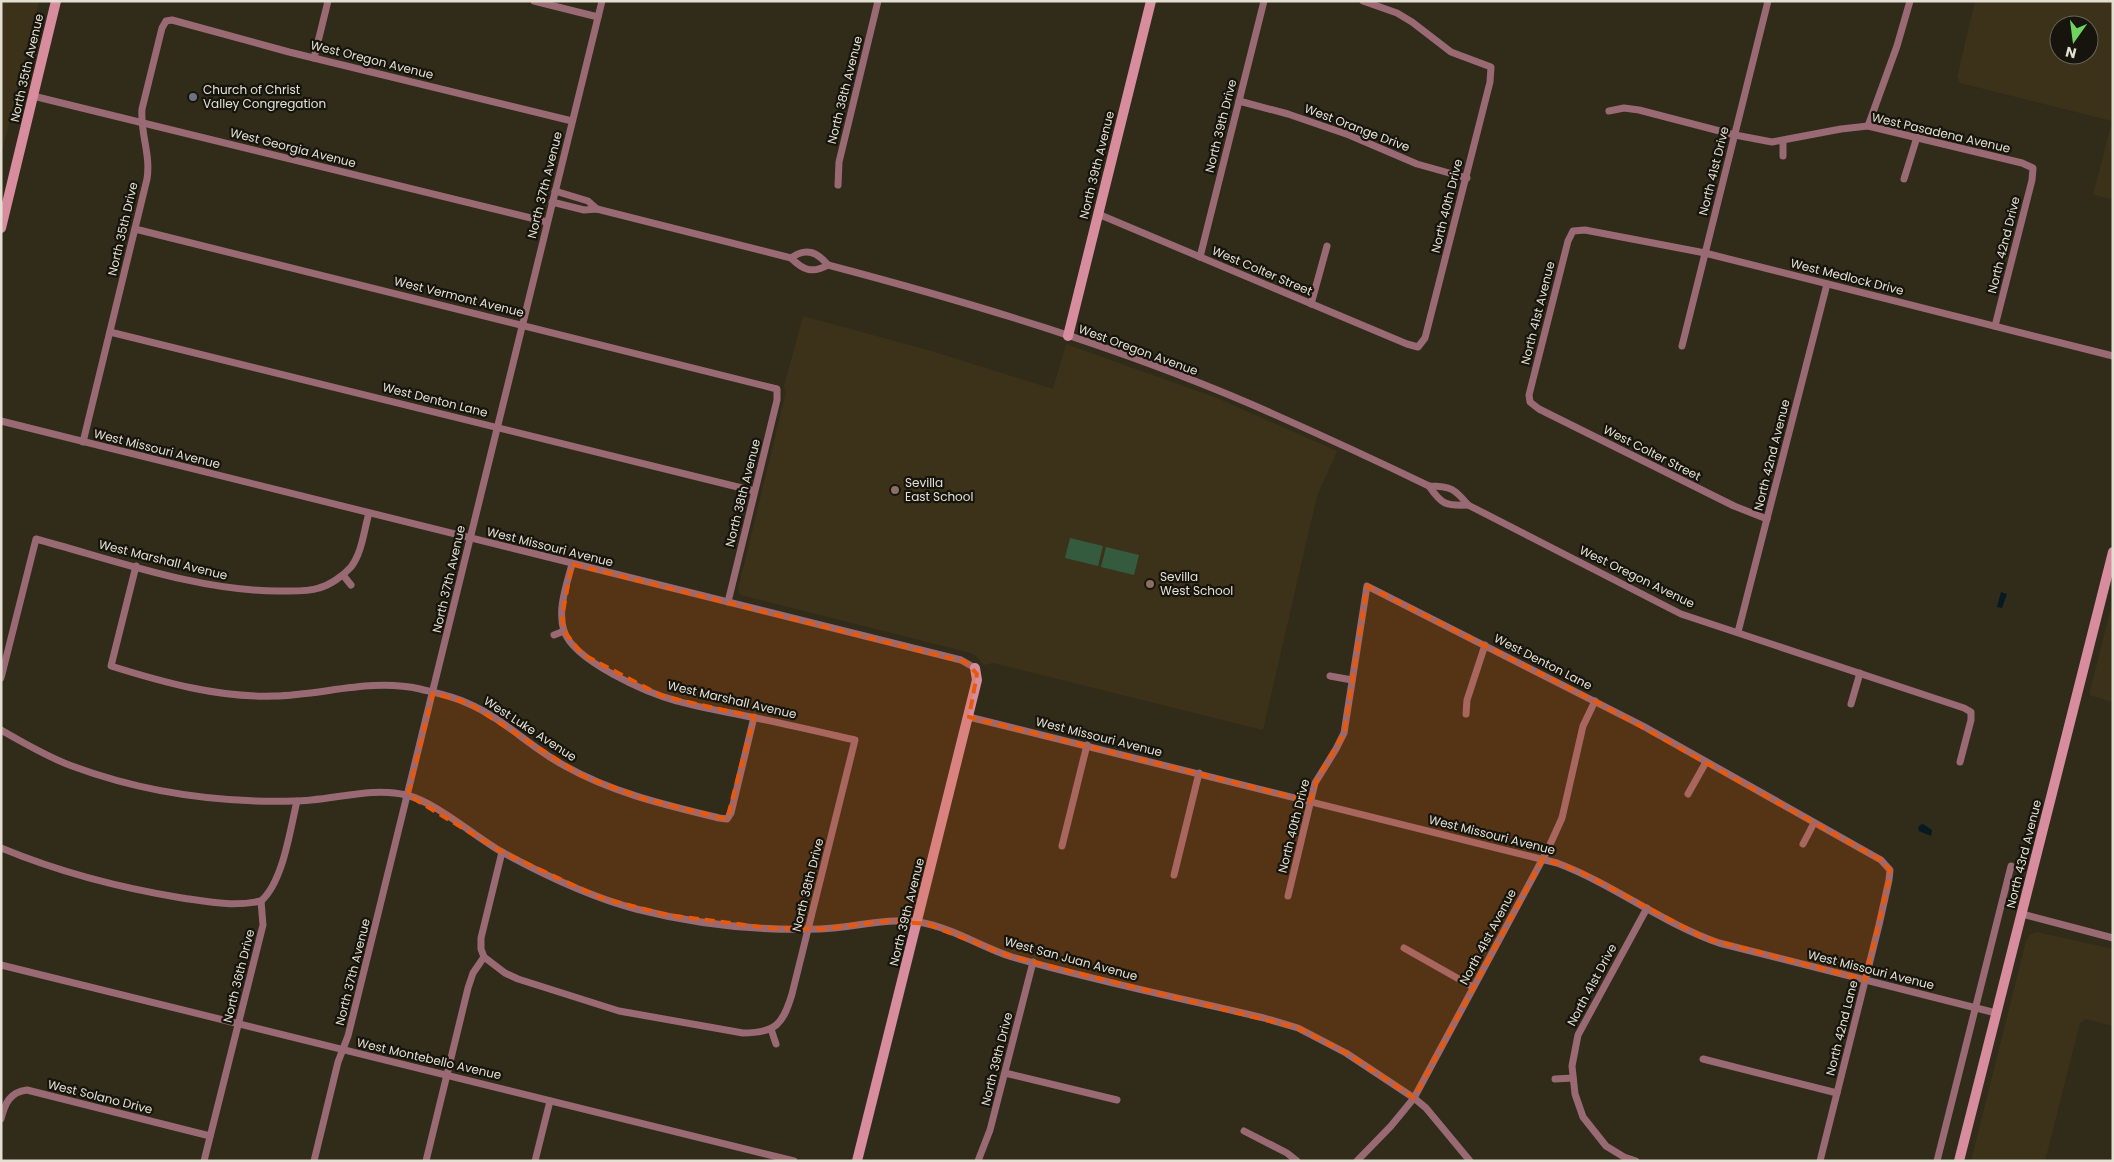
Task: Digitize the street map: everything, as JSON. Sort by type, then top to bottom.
[{"type":"main road","name":"North 35th Avenue","points":[[1,228],[56,1]]},
{"type":"main road","name":"North 39th Avenue","points":[[1068,336],[1151,1]]},
{"type":"main road","name":"North 43rd Avenue","points":[[1959,1161],[2113,552]]},
{"type":"main road","name":"North 39th Avenue","points":[[857,1161],[978,680],[975,668]]},
{"type":"street","points":[[314,58],[328,1]]},
{"type":"street","points":[[534,1],[598,17]]},
{"type":"street","name":"North 37th Avenue","points":[[314,1161],[408,795],[602,1]]},
{"type":"street","name":"North 38th Avenue","points":[[838,185],[839,162],[878,1]]},
{"type":"street","name":"North 39th Drive","points":[[1200,257],[1264,1]]},
{"type":"street","name":"North 40th Drive","points":[[1363,1],[1396,13],[1412,22],[1451,52],[1491,67],[1490,82],[1467,178],[1424,338],[1418,347]]},
{"type":"street","name":"North 41st Drive","points":[[1682,346],[1768,1]]},
{"type":"street","points":[[1868,126],[1897,46],[1910,1]]},
{"type":"street","name":"West Oregon Avenue","points":[[166,21],[172,20],[314,58],[572,121]]},
{"type":"street","name":"North 35th Drive","points":[[84,442],[149,169],[148,152],[141,122],[162,28],[166,21]]},
{"type":"street","name":"West Georgia Avenue","points":[[33,96],[548,222]]},
{"type":"street","name":"West Orange Drive","points":[[1239,101],[1288,114],[1349,135],[1417,164],[1467,178]]},
{"type":"street","name":"West Pasadena Avenue","points":[[1608,111],[1624,108],[1639,110],[1735,135],[1772,142],[1841,128],[1868,126],[2022,163],[2033,168]]},
{"type":"street","points":[[1904,179],[1916,137]]},
{"type":"street","points":[[1783,156],[1784,141]]},
{"type":"street","name":"North 42nd Drive","points":[[1995,326],[2032,180],[2033,168]]},
{"type":"street","name":"West Oregon Avenue","points":[[555,191],[588,202],[597,209]]},
{"type":"street","name":"West Oregon Avenue","points":[[552,202],[584,210],[597,209],[791,258],[802,268],[812,271],[828,265]]},
{"type":"street","name":"West Colter Street","points":[[1098,214],[1418,347]]},
{"type":"street","name":"West Vermont Avenue","points":[[135,229],[777,389]]},
{"type":"street","name":"West Medlock Drive","points":[[1573,231],[1586,230],[1706,253],[2113,356]]},
{"type":"street","name":"North 41st Avenue","points":[[1530,402],[1529,395],[1568,241],[1573,231]]},
{"type":"street","points":[[1311,304],[1328,246]]},
{"type":"street","name":"West Oregon Avenue","points":[[791,258],[798,253],[812,252],[818,254],[828,265],[950,298],[1068,336],[1252,405],[1429,486],[1446,486],[1457,492],[1468,505],[1681,614],[1956,704],[1971,712],[1971,720],[1960,762]]},
{"type":"street","name":"North 42nd Avenue","points":[[1738,632],[1827,284]]},
{"type":"street","name":"West Denton Lane","points":[[110,332],[754,491]]},
{"type":"street","name":"North 38th Avenue","points":[[728,602],[777,400],[777,389]]},
{"type":"street","name":"West Colter Street","points":[[1530,402],[1539,409],[1734,506],[1767,519]]},
{"type":"street","name":"West Missouri Avenue","points":[[1,421],[961,660],[975,668]]},
{"type":"street","name":"West Oregon Avenue","points":[[1429,486],[1439,500],[1450,506],[1468,505]]},
{"type":"street","name":"West Marshall Avenue","points":[[1,678],[36,539],[207,584],[254,591],[294,591],[319,588],[343,575],[351,567],[359,552],[368,513]]},
{"type":"street","points":[[554,635],[564,631],[563,602],[572,564]]},
{"type":"street","name":"West Luke Avenue","points":[[136,566],[111,666],[183,686],[236,694],[272,696],[308,694],[374,684],[401,686],[433,693],[468,703],[502,722],[543,754],[583,776],[645,799],[727,819],[732,813],[754,717]]},
{"type":"street","points":[[343,575],[351,585]]},
{"type":"street","name":"North 40th Drive","points":[[1288,896],[1318,777],[1342,739],[1367,586]]},
{"type":"street","name":"West Denton Lane","points":[[1367,586],[1595,701],[1881,860],[1890,870]]},
{"type":"street","name":"West Marshall Avenue","points":[[564,631],[571,643],[582,654],[603,668],[645,690],[676,701],[855,740]]},
{"type":"street","points":[[1466,714],[1467,700],[1485,646]]},
{"type":"street","points":[[1851,704],[1860,673]]},
{"type":"street","points":[[1330,676],[1352,680]]},
{"type":"street","name":"North 41st Avenue","points":[[1357,1161],[1391,1126],[1414,1098],[1543,859],[1562,818],[1583,726],[1595,701]]},
{"type":"street","name":"West Missouri Avenue","points":[[969,717],[1543,859],[1579,871],[1692,933],[1719,943],[1996,1013]]},
{"type":"street","name":"West San Juan Avenue","points":[[1,730],[71,766],[149,789],[212,798],[297,801],[392,792],[408,795],[429,804],[502,852],[601,898],[636,908],[729,924],[808,929],[824,929],[889,921],[918,922],[961,935],[1000,952],[1032,962],[1264,1018],[1298,1028],[1346,1053],[1414,1098],[1426,1108],[1470,1161]]},
{"type":"street","name":"North 38th Drive","points":[[771,1029],[786,1014],[855,740]]},
{"type":"street","points":[[1062,846],[1087,745]]},
{"type":"street","points":[[1688,794],[1706,762]]},
{"type":"street","points":[[1174,875],[1199,773]]},
{"type":"street","points":[[1,848],[28,859],[103,883],[150,893],[233,906],[261,901],[269,895],[277,880],[297,801]]},
{"type":"street","points":[[1803,844],[1814,823]]},
{"type":"street","points":[[502,852],[481,938],[481,949],[484,957],[504,972],[518,979],[619,1011],[744,1033],[758,1033],[771,1029],[776,1044]]},
{"type":"street","name":"North 43rd Avenue","points":[[1937,1161],[2011,866]]},
{"type":"street","name":"North 42nd Lane","points":[[1820,1161],[1890,870]]},
{"type":"street","name":"North 36th Drive","points":[[204,1161],[263,925],[261,901]]},
{"type":"street","name":"North 41st Drive","points":[[1636,1161],[1624,1157],[1606,1146],[1583,1118],[1578,1106],[1572,1066],[1578,1035],[1647,908]]},
{"type":"street","points":[[2022,914],[2113,938]]},
{"type":"street","points":[[1404,948],[1473,987]]},
{"type":"street","points":[[426,1161],[468,988],[473,973],[484,957]]},
{"type":"street","name":"North 39th Drive","points":[[978,1161],[990,1130],[1032,962]]},
{"type":"street","name":"West Montebello Avenue","points":[[1,964],[794,1161]]},
{"type":"street","points":[[1703,1059],[1837,1093]]},
{"type":"street","points":[[1005,1073],[1116,1100]]},
{"type":"street","points":[[1555,1078],[1573,1078]]},
{"type":"street","name":"West Solano Drive","points":[[1,1119],[9,1097],[16,1092],[27,1090],[210,1136]]},
{"type":"street","points":[[535,1161],[550,1100]]},
{"type":"street","points":[[1244,1131],[1287,1153],[1297,1161]]},
{"type":"highlighted area","points":[[572,564],[966,662],[977,674],[969,717],[1310,801],[1318,777],[1344,733],[1367,586],[1595,701],[1881,860],[1890,870],[1889,880],[1865,980],[1704,938],[1579,871],[1543,859],[1414,1098],[1346,1053],[1298,1028],[1009,956],[927,924],[889,921],[824,929],[769,928],[667,915],[601,898],[502,852],[408,795],[433,693],[468,703],[583,776],[645,799],[727,819],[754,717],[662,696],[582,654],[564,631],[562,617]]},
{"type":"shaded area","points":[[1,1],[39,1],[1,156]]},
{"type":"shaded area","points":[[1975,1],[2113,1],[2113,199],[2093,195],[2112,121],[1960,83],[1957,77]]},
{"type":"shaded area","points":[[803,316],[928,350],[1053,389],[1066,344],[1217,398],[1337,451],[1317,496],[1263,730],[993,663],[984,665],[975,655],[967,652],[740,595],[738,589],[786,392],[784,386]]},
{"type":"shaded area","points":[[2113,600],[2113,702],[2089,695]]},
{"type":"shaded area","points":[[2037,932],[2113,949],[2113,1026],[2086,1019],[2080,1023],[2045,1161],[1971,1161],[2026,941],[2029,935]]},
{"type":"green space","points":[[1070,538],[1103,546],[1098,566],[1065,558]]},
{"type":"green space","points":[[1106,547],[1139,555],[1134,575],[1101,567]]},
{"type":"water","points":[[2001,592],[2007,594],[2002,608],[1997,607]]},
{"type":"water","points":[[1923,824],[1932,830],[1931,836],[1919,831],[1918,828]]},
{"type":"place","name":"Church of Christ Valley Congregation","points":[[193,97]]},
{"type":"place","name":"Sevilla East School","points":[[895,490]]},
{"type":"place","name":"Sevilla West School","points":[[1150,584]]}]
